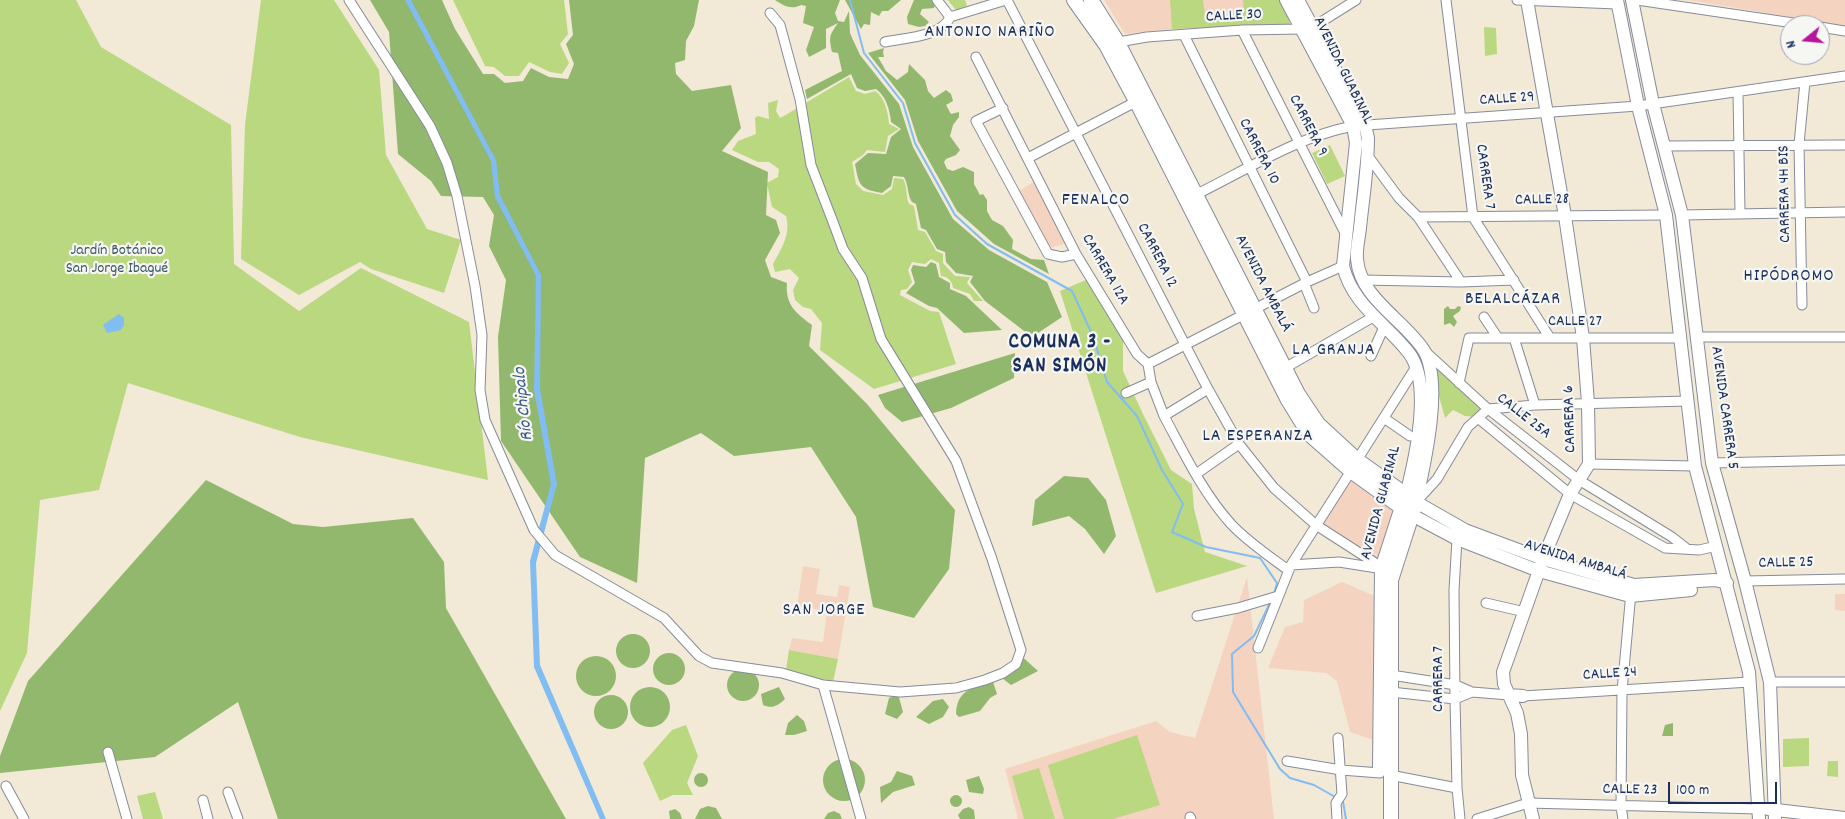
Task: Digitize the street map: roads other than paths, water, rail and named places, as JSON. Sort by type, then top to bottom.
[{"type":"main road","name":"AVENIDA AMBALÁ","points":[[1074,0],[1111,43]]},
{"type":"main road","name":"AVENIDA AMBALÁ","points":[[1091,0],[1111,43],[1250,312],[1318,424],[1354,466]]},
{"type":"main road","name":"AVENIDA GUABINAL","points":[[1286,0],[1307,28],[1359,126],[1368,138],[1368,156],[1357,259],[1364,280],[1376,299],[1424,350],[1432,388],[1428,442],[1387,570],[1385,774],[1391,819]]},
{"type":"main road","name":"AVENIDA GUABINAL","points":[[1298,0],[1307,28]]},
{"type":"main road","name":"CARRERA 6","points":[[1523,0],[1547,112],[1583,338],[1588,403],[1589,464],[1570,494],[1541,565],[1503,672],[1504,684],[1517,713],[1521,734],[1522,775],[1533,819]]},
{"type":"main road","name":"AVENIDA CARRERA 5","points":[[1632,0],[1653,104],[1682,215],[1712,463],[1746,581],[1770,682],[1775,814]]},
{"type":"main road","name":"AVENIDA CARRERA 5","points":[[1617,2],[1638,106],[1666,215],[1695,466],[1727,583],[1750,682],[1759,814]]},
{"type":"main road","name":"AVENIDA GUABINAL","points":[[1359,126],[1343,266],[1347,282],[1354,295],[1410,354],[1416,367],[1420,386],[1419,421],[1409,505]]},
{"type":"main road","name":"AVENIDA AMBALÁ","points":[[1250,312],[1288,400],[1309,434],[1457,539],[1632,590],[1715,580],[1727,583]]},
{"type":"main road","name":"AVENIDA AMBALÁ","points":[[1409,505],[1541,565]]},
{"type":"main road","name":"AVENIDA GUABINAL","points":[[1381,819],[1391,692],[1387,570]]},
{"type":"main road","name":"CALLE 25","points":[[1727,583],[1746,581]]},
{"type":"main road","name":"CALLE 24","points":[[1508,695],[1523,696]]},
{"type":"main road","name":"CALLE 23","points":[[1759,814],[1845,818]]},
{"type":"street","points":[[349,0],[430,126],[447,163],[457,196],[475,286],[482,335],[480,390],[485,420],[534,530],[555,555],[664,618],[699,656],[712,663],[786,675],[823,685],[900,692],[956,688],[1003,673],[1016,664],[1022,650],[992,559],[956,461],[881,339],[862,278],[843,248],[832,222],[811,165],[800,99],[780,25],[770,13]]},
{"type":"street","points":[[937,0],[950,17]]},
{"type":"street","points":[[950,17],[1006,0]]},
{"type":"street","name":"CARRERA 12","points":[[1006,0],[1077,133],[1184,344],[1239,444],[1274,488],[1316,525],[1387,570]]},
{"type":"street","name":"CARRERA 7","points":[[1446,0],[1473,217],[1550,338]]},
{"type":"street","points":[[1523,0],[1617,2]]},
{"type":"street","points":[[1637,0],[1780,21]]},
{"type":"street","points":[[1307,28],[1354,1]]},
{"type":"street","points":[[885,42],[936,32],[948,24],[950,17]]},
{"type":"street","name":"CALLE 30","points":[[1111,43],[1147,37],[1242,30],[1307,28]]},
{"type":"street","points":[[1830,29],[1845,31]]},
{"type":"street","name":"CARRERA 9","points":[[1242,30],[1346,235]]},
{"type":"street","name":"CARRERA 10","points":[[1184,35],[1306,282],[1314,308]]},
{"type":"street","name":"CARRERA 12A","points":[[976,57],[1076,254],[1137,354],[1148,364]]},
{"type":"street","name":"CALLE 29","points":[[1191,198],[1249,168],[1335,130],[1359,126],[1638,106],[1845,76]]},
{"type":"street","name":"CARRERA 4H BIS","points":[[1802,305],[1799,144],[1805,82]]},
{"type":"street","points":[[1738,92],[1740,212]]},
{"type":"street","points":[[1028,158],[1141,99]]},
{"type":"street","points":[[1002,108],[976,121],[1048,254],[1062,257],[1076,254]]},
{"type":"street","points":[[1663,146],[1845,145]]},
{"type":"street","points":[[1368,156],[1399,198],[1418,217],[1461,282]]},
{"type":"street","points":[[1682,215],[1740,212],[1845,212]]},
{"type":"street","name":"CALLE 28","points":[[1418,217],[1666,215]]},
{"type":"street","points":[[1343,266],[1306,282],[1148,364],[1151,382],[1168,413],[1196,474],[1232,524],[1290,568],[1339,562],[1387,570]]},
{"type":"street","points":[[1364,280],[1461,282],[1514,280]]},
{"type":"street","points":[[1284,368],[1373,316]]},
{"type":"street","points":[[1484,317],[1498,338]]},
{"type":"street","points":[[1371,356],[1384,327]]},
{"type":"street","points":[[1698,337],[1845,337]]},
{"type":"street","name":"CALLE 27","points":[[1459,383],[1469,338],[1681,338]]},
{"type":"street","points":[[1514,338],[1535,405]]},
{"type":"street","name":"CALLE 25A","points":[[1424,350],[1488,409],[1579,480],[1672,537],[1686,548]]},
{"type":"street","points":[[1258,648],[1277,596],[1290,568],[1416,367]]},
{"type":"street","points":[[1126,393],[1151,382]]},
{"type":"street","points":[[1168,413],[1208,389]]},
{"type":"street","points":[[1409,505],[1437,479],[1468,427],[1488,409],[1535,405],[1688,401]]},
{"type":"street","points":[[1384,418],[1410,436]]},
{"type":"street","name":"CALLE 25A","points":[[1478,418],[1570,494],[1665,548],[1700,550],[1716,546]]},
{"type":"street","points":[[1196,474],[1239,444]]},
{"type":"street","points":[[1712,463],[1845,460]]},
{"type":"street","points":[[1589,464],[1695,466]]},
{"type":"street","name":"CARRERA 7","points":[[1457,539],[1454,590],[1455,699],[1456,788],[1460,819]]},
{"type":"street","name":"CALLE 25","points":[[1746,581],[1845,578]]},
{"type":"street","points":[[1623,819],[1621,807],[1622,691],[1632,590]]},
{"type":"street","points":[[1197,616],[1238,608],[1277,596]]},
{"type":"street","points":[[1486,603],[1525,612]]},
{"type":"street","name":"CALLE 24","points":[[1391,675],[1456,685],[1472,692],[1508,695]]},
{"type":"street","name":"CALLE 24","points":[[1523,696],[1750,682]]},
{"type":"street","points":[[1770,682],[1845,682]]},
{"type":"street","points":[[823,685],[861,819]]},
{"type":"street","name":"CALLE 24","points":[[1391,692],[1455,699],[1472,692]]},
{"type":"street","points":[[1337,819],[1336,804],[1341,795],[1338,738]]},
{"type":"street","points":[[108,752],[127,819]]},
{"type":"street","points":[[1287,761],[1341,770],[1385,774],[1456,788]]},
{"type":"street","points":[[6,786],[24,819]]},
{"type":"street","points":[[228,792],[238,819]]},
{"type":"street","points":[[203,800],[208,819]]},
{"type":"street","name":"CALLE 23","points":[[1477,819],[1528,804],[1759,814]]},
{"type":"water","points":[[405,0],[411,0],[496,160],[500,195],[541,275],[540,389],[557,484],[536,563],[540,665],[606,819],[600,819],[534,667],[530,561],[551,484],[534,390],[536,276],[495,197],[491,161]]},
{"type":"water","points":[[119,314],[124,318],[124,325],[121,330],[107,333],[103,325]]},
{"type":"waterway","points":[[850,0],[864,53],[903,103],[915,143],[955,215],[987,244],[1072,291],[1093,336],[1107,382],[1137,416],[1162,470],[1183,504],[1172,532],[1206,547],[1260,558],[1277,583],[1274,594]]},
{"type":"waterway","points":[[1270,603],[1254,636],[1232,654],[1233,692],[1280,769],[1290,778],[1314,785],[1337,798]]},
{"type":"waterway","points":[[1341,801],[1343,802],[1346,819]]},
{"type":"district","name":"ANTONIO NARIÑO","points":[[990,34]]},
{"type":"district","name":"FENALCO","points":[[1096,202]]},
{"type":"district","name":"HIPÓDROMO","points":[[1789,278]]},
{"type":"district","name":"BELALCÁZAR","points":[[1513,301]]},
{"type":"district","name":"LA GRANJA","points":[[1334,352]]},
{"type":"district","name":"COMUNA 3 - SAN SIMÓN","points":[[1060,356]]},
{"type":"district","name":"LA ESPERANZA","points":[[1258,438]]},
{"type":"district","name":"SAN JORGE","points":[[824,612]]},
{"type":"park label","name":"Jardín Botánico San Jorge Ibagué","points":[[117,261]]},
{"type":"water label","name":"Río Chipalo","points":[[525,404]]}]
